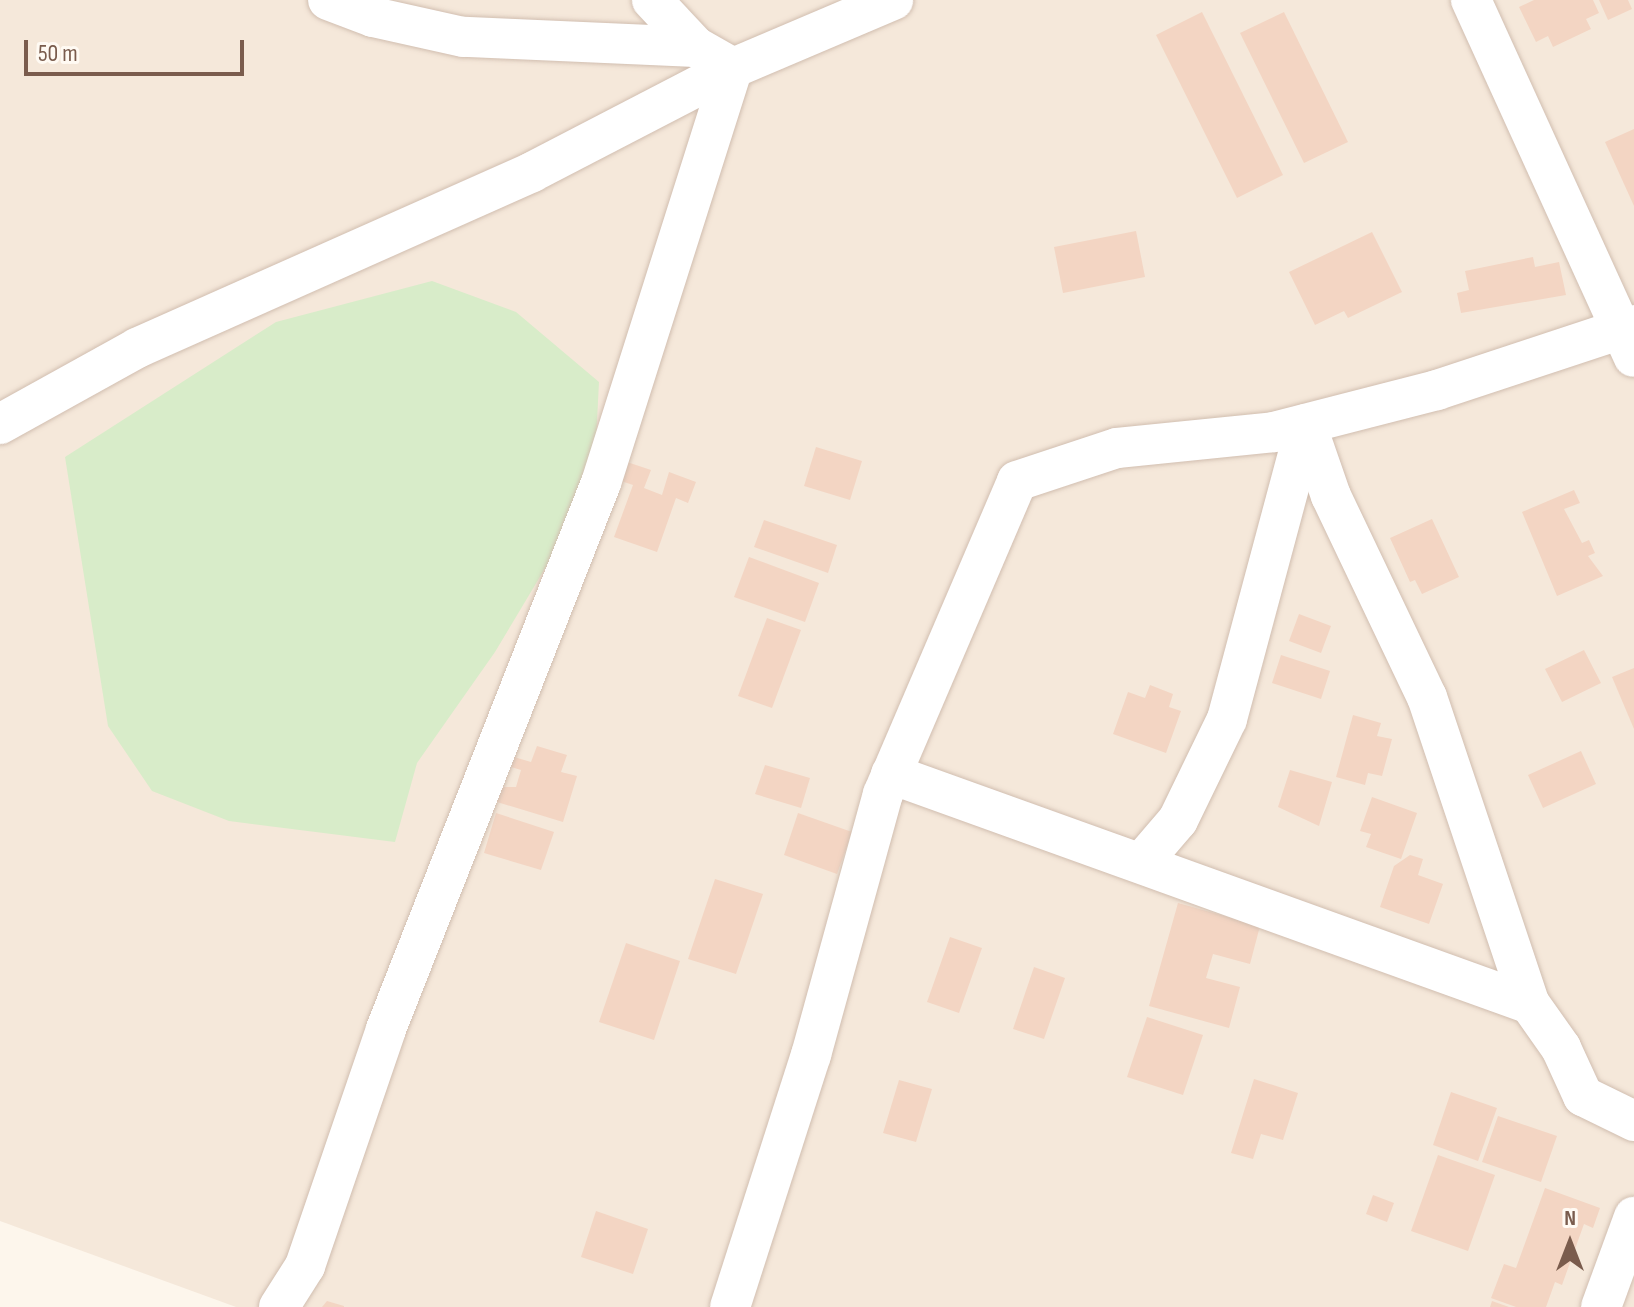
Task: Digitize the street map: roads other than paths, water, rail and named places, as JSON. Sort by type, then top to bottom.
[{"type":"street","points":[[328,0],[373,17],[463,37],[696,47]]},
{"type":"street","points":[[652,0],[696,47],[733,68]]},
{"type":"street","points":[[0,424],[137,348],[532,172],[733,68],[893,0]]},
{"type":"street","points":[[730,1307],[811,1055],[891,774],[1017,481],[1117,448],[1274,432],[1630,337],[1471,0]]},
{"type":"street","points":[[279,1307],[305,1266],[386,1029],[601,483],[733,68]]},
{"type":"street","points":[[1142,862],[1178,820],[1227,719],[1306,424]]},
{"type":"street","points":[[1306,424],[1331,496],[1427,697],[1530,1004],[1561,1048],[1583,1096],[1634,1121]]},
{"type":"street","points":[[891,774],[1530,1004]]},
{"type":"street","points":[[1601,1307],[1634,1217]]}]
